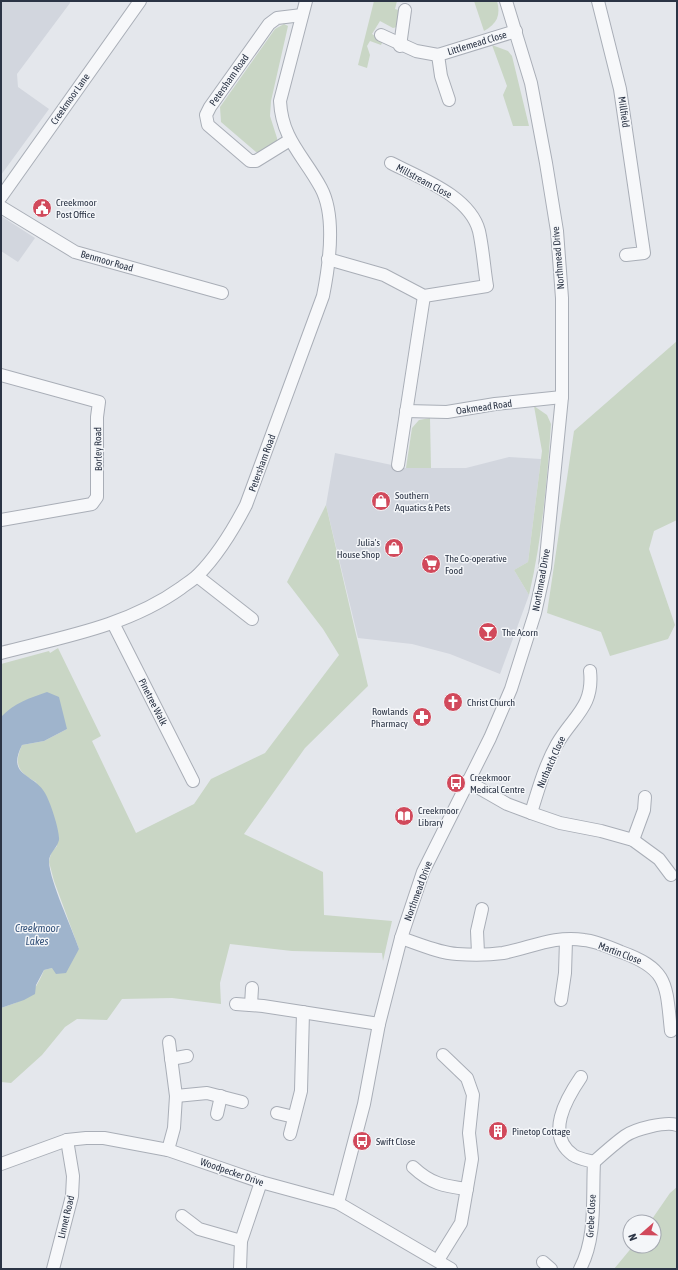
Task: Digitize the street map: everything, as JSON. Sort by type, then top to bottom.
[{"type":"street","name":"Creekmoor Lane","points":[[1,197],[140,1]]},
{"type":"street","name":"Petersham Road","points":[[1,653],[113,623],[144,611],[168,597],[197,576],[216,554],[236,526],[246,505],[323,296],[327,277],[329,230],[327,202],[321,188],[290,140],[282,122],[280,101],[306,1]]},
{"type":"street","name":"Northmead Drive","points":[[338,1203],[364,1104],[379,1024],[401,938],[423,872],[467,781],[490,738],[511,689],[535,613],[545,568],[562,397],[563,325],[557,231],[531,83],[506,1]]},
{"type":"street","name":"Millfield","points":[[598,1],[620,89],[634,226],[644,253],[626,255]]},
{"type":"street","points":[[400,46],[405,10]]},
{"type":"street","name":"Petersham Road","points":[[290,140],[256,161],[250,160],[208,125],[206,115],[210,107],[269,24],[277,18],[302,15]]},
{"type":"street","name":"Littlemead Close","points":[[381,35],[400,46],[416,52],[438,55],[516,31]]},
{"type":"street","name":"Littlemead Close","points":[[438,55],[438,88],[449,100]]},
{"type":"street","name":"Millstream Close","points":[[391,164],[430,183],[456,199],[466,208],[474,219],[479,231],[491,287],[424,296]]},
{"type":"street","name":"Benmoor Road","points":[[1,208],[64,247],[75,252],[222,293]]},
{"type":"street","points":[[328,259],[384,275],[424,296],[398,465]]},
{"type":"street","name":"Borley Road","points":[[1,375],[99,402],[97,417],[97,497],[92,504],[1,520]]},
{"type":"street","name":"Oakmead Road","points":[[406,410],[447,412],[495,404],[562,397]]},
{"type":"street","points":[[197,576],[252,619]]},
{"type":"street","name":"Pinetree Walk","points":[[113,623],[193,781]]},
{"type":"street","name":"Nuthatch Close","points":[[531,813],[543,775],[556,744],[583,710],[592,685],[590,671]]},
{"type":"street","points":[[467,781],[507,804],[531,813],[560,823],[601,831],[634,840],[660,860],[671,875]]},
{"type":"street","points":[[634,840],[644,810],[645,797]]},
{"type":"street","points":[[478,953],[477,931],[482,909]]},
{"type":"street","name":"Martin Close","points":[[401,938],[457,954],[503,953],[536,943],[566,940],[584,940],[606,946],[643,960],[657,972],[666,990],[671,1031]]},
{"type":"street","points":[[561,1000],[565,973],[566,940]]},
{"type":"street","points":[[251,1006],[252,988]]},
{"type":"street","points":[[236,1004],[303,1012],[379,1024]]},
{"type":"street","points":[[290,1134],[301,1091],[303,1012]]},
{"type":"street","points":[[168,1150],[174,1128],[176,1096],[169,1042]]},
{"type":"street","points":[[438,1260],[461,1223],[472,1159],[469,1133],[473,1095],[467,1078],[443,1055]]},
{"type":"street","points":[[170,1059],[187,1056]]},
{"type":"street","points":[[581,1077],[569,1094],[559,1131],[562,1144],[574,1155],[594,1162],[627,1134],[661,1124],[672,1123],[677,1125]]},
{"type":"street","points":[[176,1096],[207,1093],[242,1102]]},
{"type":"street","points":[[217,1114],[221,1096]]},
{"type":"street","points":[[277,1114],[294,1118]]},
{"type":"street","name":"Woodpecker Drive","points":[[1,1164],[67,1140],[104,1138],[168,1150],[261,1182],[338,1203],[438,1260],[451,1269]]},
{"type":"street","name":"Linnet Road","points":[[53,1269],[72,1196],[72,1176],[67,1140]]},
{"type":"street","name":"Grebe Close","points":[[580,1269],[589,1245],[592,1224],[594,1162]]},
{"type":"street","points":[[413,1167],[424,1178],[434,1183],[467,1189]]},
{"type":"street","points":[[240,1269],[241,1241],[261,1182]]},
{"type":"street","points":[[182,1216],[199,1229],[241,1241]]},
{"type":"shaded area","points":[[1,1],[70,1],[70,3],[17,74],[18,87],[49,109],[1,175]]},
{"type":"shaded area","points":[[1,216],[35,238],[18,262],[1,251]]},
{"type":"shaded area","points":[[335,453],[406,468],[466,468],[509,457],[541,459],[528,562],[514,570],[529,595],[500,674],[450,654],[412,644],[358,638],[326,505]]},
{"type":"green space","points":[[374,1],[397,1],[395,9],[402,11],[397,27],[393,28],[380,21],[372,34],[383,41],[381,45],[370,41],[367,46],[370,55],[367,68],[358,65]]},
{"type":"green space","points":[[474,1],[497,1],[497,19],[484,31]]},
{"type":"green space","points":[[284,24],[288,26],[271,101],[270,116],[277,142],[260,153],[256,152],[221,122],[220,107],[275,29]]},
{"type":"green space","points":[[492,45],[508,51],[512,56],[529,126],[513,126],[503,95],[507,86]]},
{"type":"green space","points":[[677,341],[677,520],[654,531],[649,549],[675,625],[668,639],[610,656],[601,632],[547,613],[574,431]]},
{"type":"green space","points":[[534,406],[547,415],[551,424],[543,510],[534,574],[529,595],[514,570],[528,562],[542,451]]},
{"type":"green space","points":[[430,418],[431,468],[406,468],[412,428],[419,420]]},
{"type":"green space","points":[[326,505],[368,686],[305,748],[244,834],[323,872],[324,915],[392,921],[383,961],[382,953],[292,951],[230,944],[220,983],[221,1004],[172,998],[122,999],[107,1020],[77,1019],[65,1027],[42,1055],[11,1083],[1,1082],[1,1008],[23,999],[33,991],[44,970],[52,968],[79,949],[54,881],[49,862],[51,853],[57,846],[36,782],[22,772],[18,763],[19,752],[22,745],[44,741],[67,729],[1,717],[1,664],[49,651],[50,653],[58,648],[101,736],[92,741],[136,833],[194,804],[211,779],[265,753],[339,655],[323,629],[287,582]]},
{"type":"green space","points":[[677,1187],[677,1269],[614,1269],[626,1254],[662,1254],[662,1214],[656,1214],[670,1193]]},
{"type":"water","name":"Creekmoor Lakes","points":[[47,692],[59,697],[67,729],[44,741],[22,745],[17,763],[23,774],[35,782],[45,793],[52,809],[58,830],[59,840],[49,859],[50,871],[79,949],[66,973],[56,974],[52,968],[44,970],[36,985],[35,994],[24,1000],[1,1008],[1,717],[11,708],[28,699]]},
{"type":"place","name":"Creekmoor Post Office","points":[[42,208]]},
{"type":"place","name":"Southern Aquatics & Pets","points":[[381,501]]},
{"type":"place","name":"Julia's House Shop","points":[[394,548]]},
{"type":"place","name":"The Co-operative Food","points":[[431,564]]},
{"type":"place","name":"The Acorn","points":[[488,632]]},
{"type":"place","name":"Christ Church","points":[[453,702]]},
{"type":"place","name":"Rowlands Pharmacy","points":[[422,717]]},
{"type":"place","name":"Creekmoor Medical Centre","points":[[456,783]]},
{"type":"place","name":"Creekmoor Library","points":[[404,816]]},
{"type":"place","name":"Pinetop Cottage","points":[[498,1131]]},
{"type":"place","name":"Swift Close","points":[[362,1141]]}]
